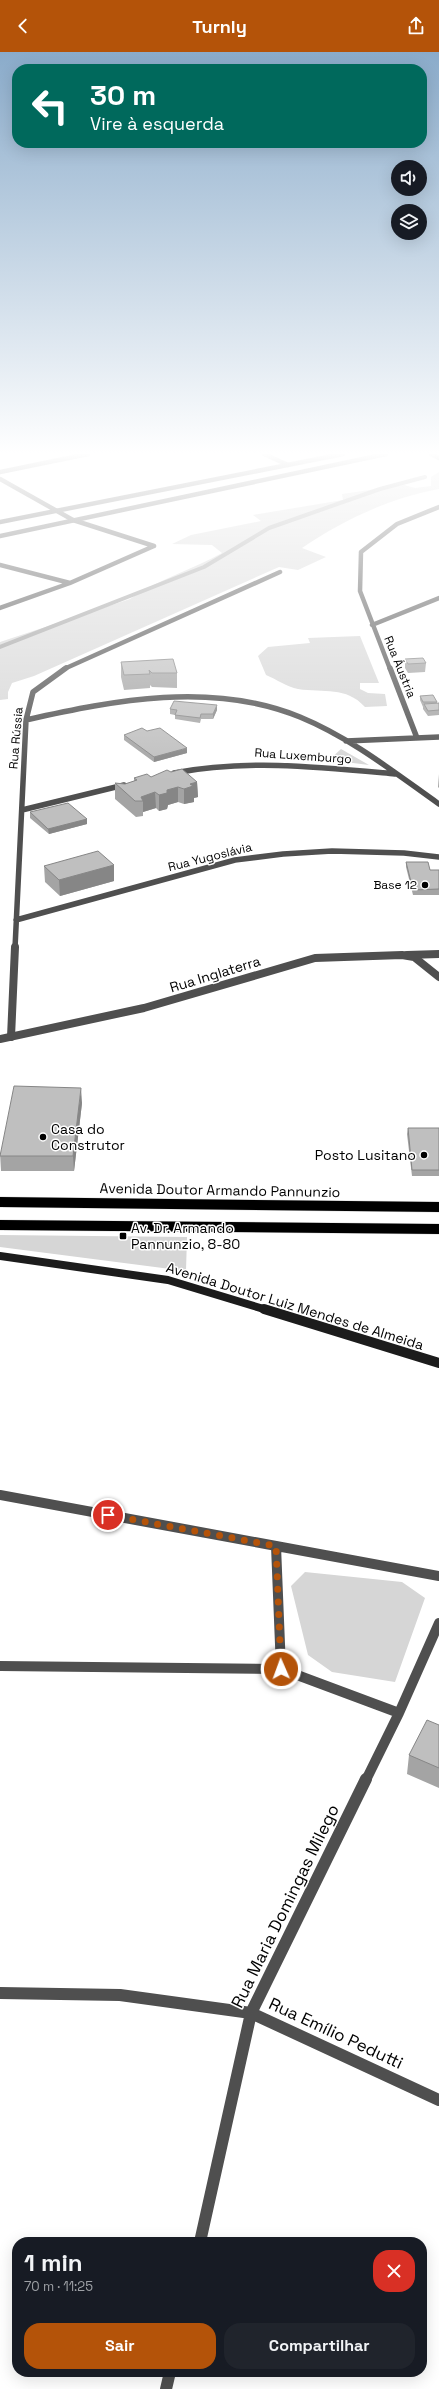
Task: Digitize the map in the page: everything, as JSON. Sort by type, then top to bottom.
[{"type":"main road","name":"Avenida Doutor Armando Pannunzio","points":[[0,1202],[439,1207]]},
{"type":"main road","points":[[0,1225],[439,1229]]},
{"type":"main road","name":"Avenida Doutor Luiz Mendes de Almeida","points":[[0,1256],[168,1280],[439,1363]]},
{"type":"street","points":[[0,608],[70,583],[115,563]]},
{"type":"street","name":"Rua Áustria","points":[[361,563],[360,591],[417,738]]},
{"type":"street","points":[[0,565],[70,583]]},
{"type":"street","name":"Rua Rússia","points":[[11,1037],[26,720],[33,692],[60,671],[280,572]]},
{"type":"street","points":[[372,625],[439,598]]},
{"type":"street","points":[[26,720],[143,698],[196,697],[274,709],[300,717],[346,741],[439,804]]},
{"type":"street","points":[[346,741],[439,737]]},
{"type":"street","name":"Rua Luxemburgo","points":[[164,776],[230,763],[274,762],[396,774]]},
{"type":"street","points":[[22,810],[134,783]]},
{"type":"street","name":"Rua Yugoslávia","points":[[16,920],[235,860],[265,855],[339,850],[428,854],[439,857]]},
{"type":"street","name":"Rua Inglaterra","points":[[0,1039],[144,1008],[315,958],[439,954]]},
{"type":"street","points":[[402,955],[414,957],[439,977]]},
{"type":"street","points":[[0,1495],[439,1576]]},
{"type":"street","points":[[276,1546],[281,1669]]},
{"type":"street","name":"Rua Maria Domingas Milego","points":[[201,2237],[251,2013],[399,1713],[439,1623]]},
{"type":"street","points":[[0,1666],[281,1669],[399,1713]]},
{"type":"street","name":"Rua Emílio Pedutti","points":[[0,1993],[120,1995],[251,2013],[439,2100]]},
{"type":"street","points":[[166,2389],[169,2377]]},
{"type":"shaded area","points":[[203,563],[313,563],[298,570],[279,567],[34,676],[12,683],[8,692],[8,699],[0,700],[0,642],[130,599],[164,580]]},
{"type":"shaded area","points":[[360,636],[379,683],[360,683],[360,689],[368,693],[385,694],[387,706],[365,707],[358,700],[342,693],[290,687],[266,675],[258,656],[268,647],[310,643],[308,638]]},
{"type":"shaded area","points":[[341,749],[369,765],[329,760]]},
{"type":"shaded area","points":[[0,1235],[187,1237],[186,1271],[0,1247]]},
{"type":"shaded area","points":[[305,1572],[402,1582],[425,1598],[395,1682],[332,1672],[308,1655],[291,1586]]},
{"type":"building","points":[[423,658],[426,663],[408,664],[405,659]]},
{"type":"building","points":[[173,659],[177,673],[152,673],[149,670],[150,674],[124,675],[121,662]]},
{"type":"building","points":[[433,695],[437,702],[423,702],[420,696]]},
{"type":"building","points":[[174,701],[217,705],[213,714],[201,714],[200,718],[175,715],[177,710],[170,709]]},
{"type":"building","points":[[439,703],[439,710],[428,711],[424,704]]},
{"type":"building","points":[[142,728],[147,731],[160,728],[187,748],[154,757],[124,735]]},
{"type":"building","points":[[182,769],[197,782],[190,784],[193,786],[184,789],[178,787],[167,790],[167,793],[159,795],[155,792],[141,797],[143,801],[135,801],[115,783],[125,784],[137,780],[134,778],[147,774],[151,777],[167,770],[171,772]]},
{"type":"building","points":[[68,803],[87,819],[48,829],[30,812]]},
{"type":"building","points":[[98,851],[114,865],[59,880],[44,866]]},
{"type":"building","name":"Base 12","points":[[406,862],[428,862],[430,870],[439,870],[439,889],[413,890]]},
{"type":"building","name":"Casa do Construtor","points":[[14,1086],[81,1088],[73,1156],[0,1156]]},
{"type":"building","name":"Posto Lusitano","points":[[408,1128],[439,1128],[439,1170],[412,1170]]},
{"type":"building","points":[[427,1720],[439,1725],[439,1768],[409,1755]]},
{"type":"waterway","points":[[0,647],[204,567],[211,563]]},
{"type":"place","name":"Base 12","points":[[425,885]]},
{"type":"place","name":"Casa do Construtor","points":[[43,1137]]},
{"type":"place","name":"Posto Lusitano","points":[[424,1155]]},
{"type":"place","name":"Av. Dr. Armando Pannunzio, 8-80","points":[[123,1236]]},
{"type":"route","points":[[108,1515],[276,1546],[281,1669]]}]
